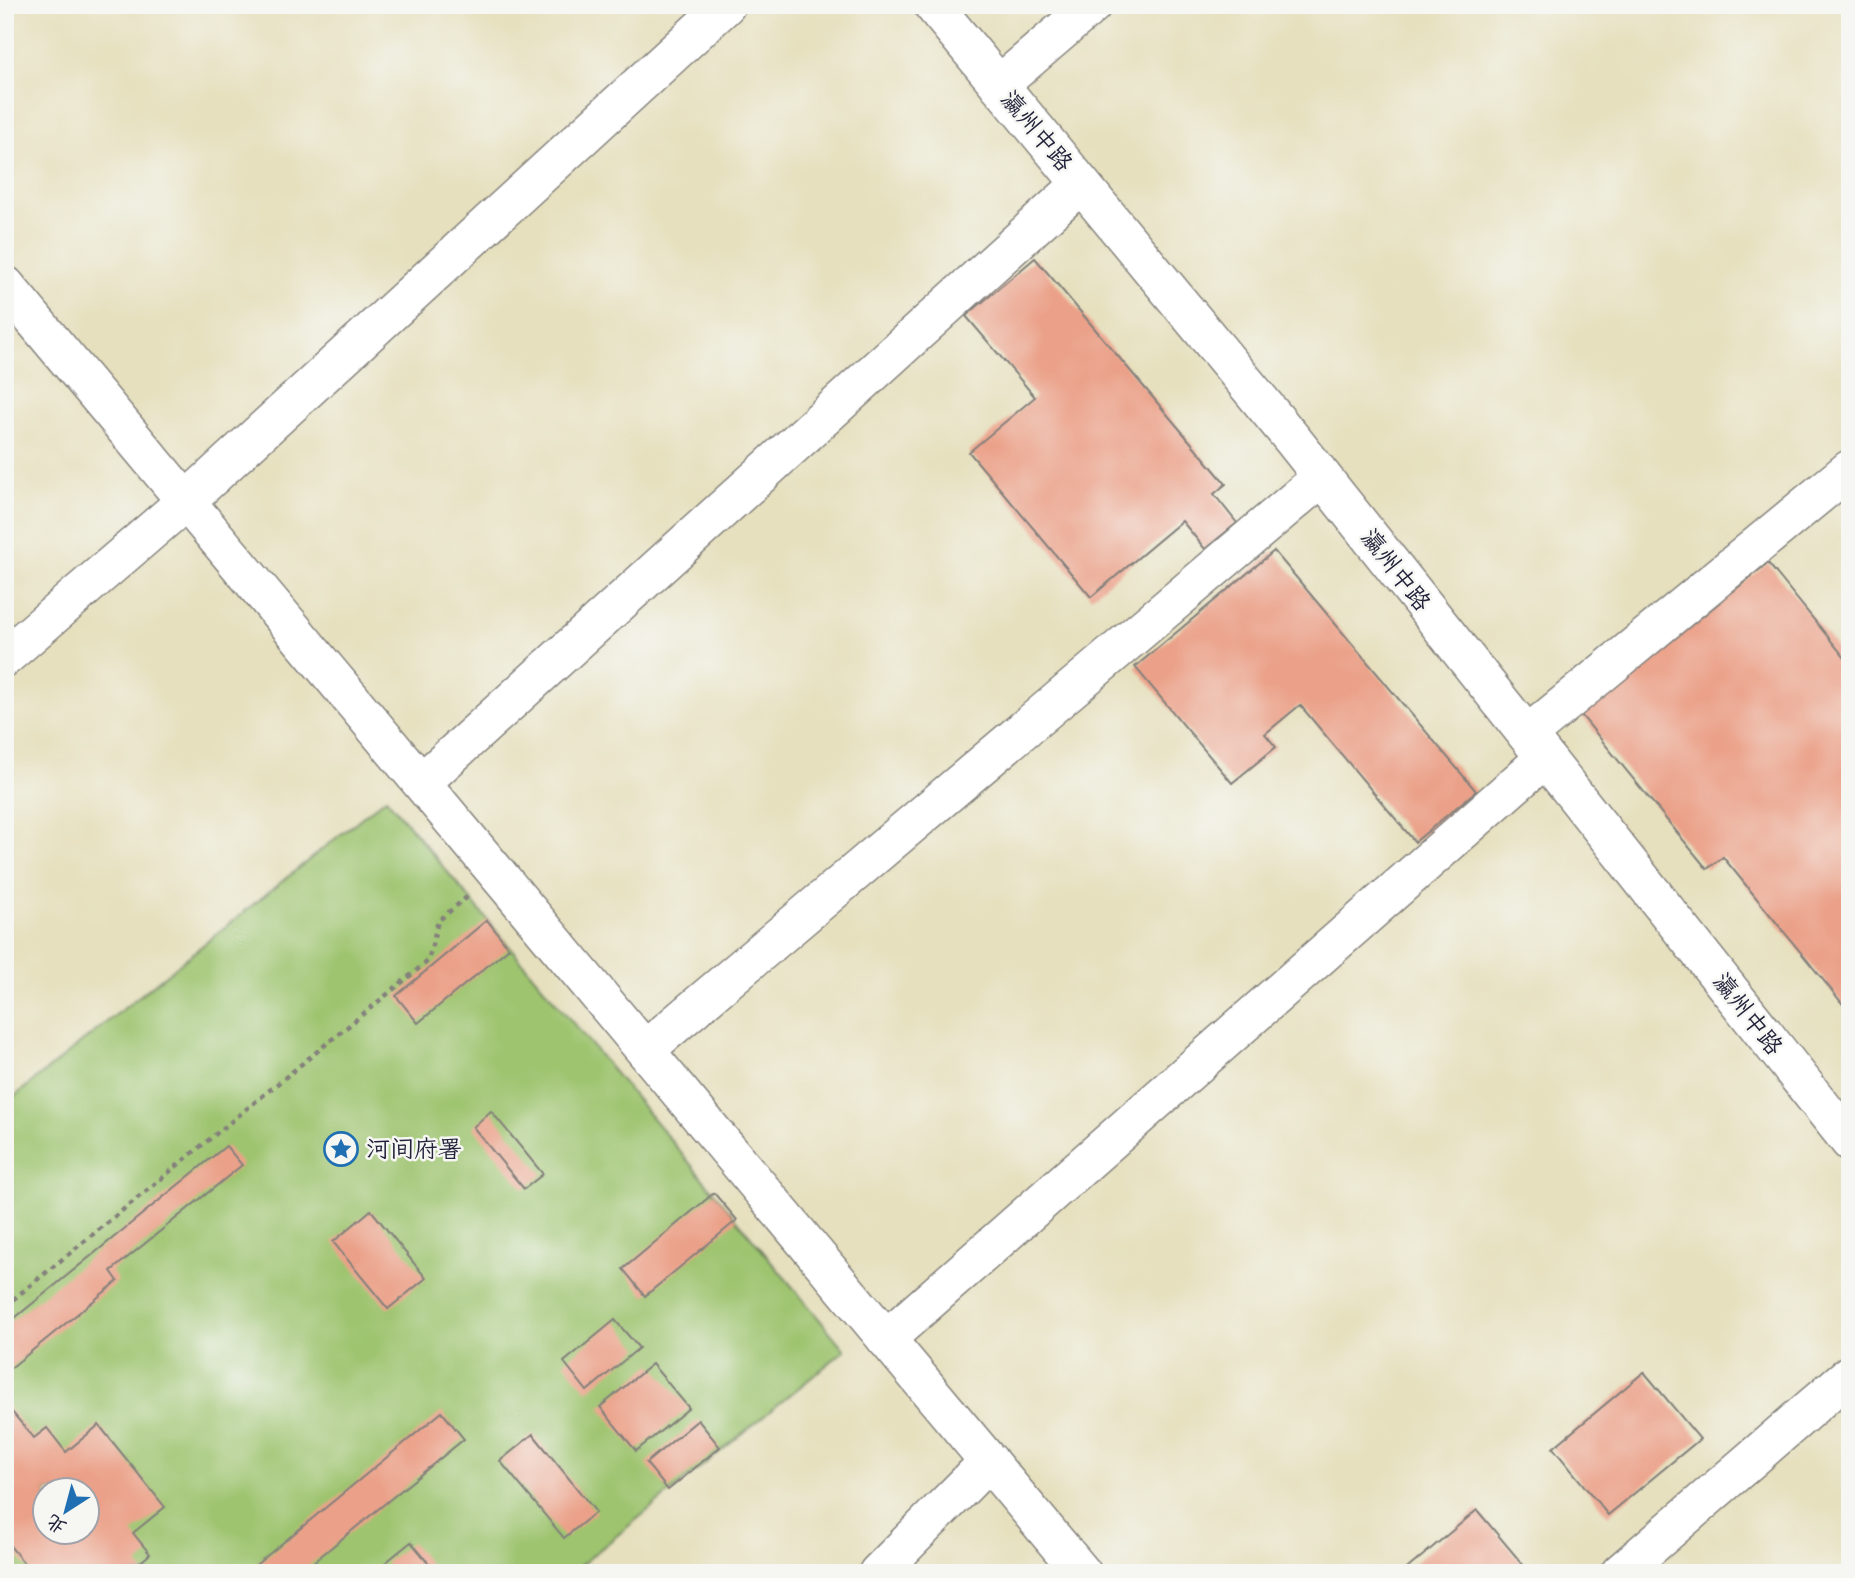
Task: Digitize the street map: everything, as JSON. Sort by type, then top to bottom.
[{"type":"street","points":[[5,657],[186,501],[726,5]]},
{"type":"street","name":"瀛州中路","points":[[933,5],[1322,477],[1850,1142]]},
{"type":"street","points":[[999,85],[1092,5]]},
{"type":"street","points":[[422,782],[1081,184]]},
{"type":"street","points":[[9,298],[186,501],[1082,1573]]},
{"type":"street","points":[[886,1339],[1536,746],[1850,469]]},
{"type":"street","points":[[645,1050],[1322,477]]},
{"type":"street","points":[[1620,1573],[1850,1374]]},
{"type":"street","points":[[878,1573],[989,1461]]},
{"type":"path","points":[[5,1306],[428,961],[438,921],[497,873]]},
{"type":"green space","name":"河间府署","points":[[386,798],[845,1350],[571,1573],[5,1573],[5,1104]]},
{"type":"building","points":[[1035,258],[1226,484],[1214,494],[1237,523],[1205,549],[1182,521],[1091,597],[969,452],[1035,397],[966,316]]},
{"type":"building","points":[[1274,551],[1476,791],[1415,842],[1300,705],[1265,734],[1276,747],[1232,783],[1135,667]]},
{"type":"building","points":[[1768,563],[1850,664],[1850,1013],[1723,857],[1707,869],[1581,715]]},
{"type":"building","points":[[487,920],[509,948],[418,1023],[396,996]]},
{"type":"building","points":[[491,1111],[543,1174],[524,1189],[473,1127]]},
{"type":"building","points":[[226,1146],[242,1165],[111,1271],[118,1281],[7,1371],[5,1326]]},
{"type":"building","points":[[714,1193],[737,1220],[645,1296],[623,1269]]},
{"type":"building","points":[[371,1210],[426,1278],[388,1309],[333,1242]]},
{"type":"building","points":[[615,1320],[639,1348],[587,1391],[564,1362]]},
{"type":"building","points":[[652,1364],[689,1408],[636,1451],[600,1407]]},
{"type":"building","points":[[1644,1372],[1700,1439],[1608,1515],[1553,1448]]},
{"type":"building","points":[[5,1404],[34,1438],[47,1428],[66,1452],[99,1425],[165,1507],[133,1533],[150,1554],[137,1565],[144,1573],[32,1573],[5,1540]]},
{"type":"building","points":[[442,1412],[464,1439],[300,1573],[246,1573]]},
{"type":"building","points":[[698,1420],[720,1447],[668,1490],[646,1463]]},
{"type":"building","points":[[533,1434],[596,1512],[564,1538],[500,1461]]},
{"type":"building","points":[[1477,1510],[1530,1573],[1402,1573]]},
{"type":"building","points":[[411,1542],[437,1573],[393,1573],[385,1563]]},
{"type":"place","name":"河间府署","points":[[341,1149]]}]
